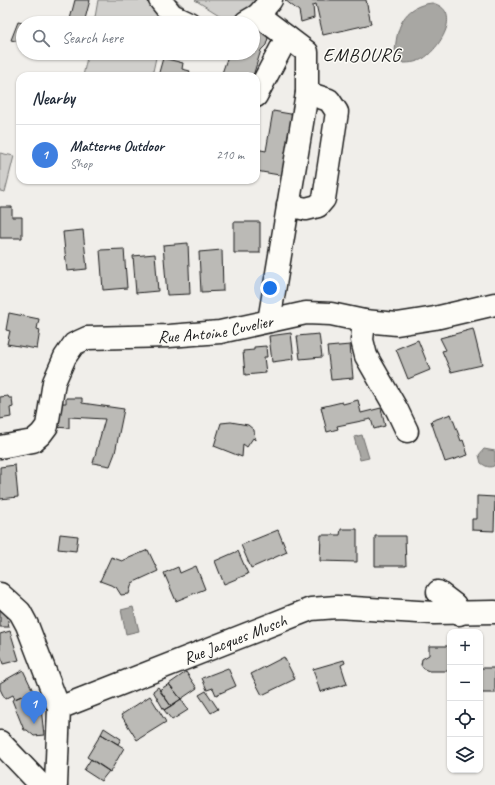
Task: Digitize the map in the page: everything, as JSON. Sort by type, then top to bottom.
[{"type":"street","points":[[160,0],[174,16]]},
{"type":"street","points":[[258,13],[307,52],[307,93],[270,321]]},
{"type":"street","points":[[260,88],[287,37]]},
{"type":"street","points":[[288,205],[306,209],[318,206],[324,199],[338,112],[329,100],[307,93]]},
{"type":"street","name":"Rue Antoine Cuvelier","points":[[0,447],[33,441],[41,434],[47,426],[54,382],[65,357],[74,344],[87,338],[169,336],[220,332],[306,313],[331,314],[364,321],[398,324],[435,318],[495,304]]},
{"type":"street","points":[[364,321],[362,340],[366,356],[397,410],[407,431]]},
{"type":"street","points":[[438,592],[455,605],[459,614]]},
{"type":"street","points":[[0,594],[20,612],[27,625],[59,708],[56,785]]},
{"type":"street","name":"Rue Jacques Musch","points":[[59,708],[311,609],[337,607],[459,614],[495,612]]},
{"type":"street","points":[[0,742],[41,785]]},
{"type":"shaded area","points":[[98,0],[176,0],[186,9],[180,16],[95,16]]},
{"type":"shaded area","points":[[195,0],[258,0],[242,16],[221,16]]},
{"type":"shaded area","points":[[432,3],[441,7],[446,13],[448,21],[442,38],[437,46],[424,58],[414,62],[403,63],[395,54],[397,35],[403,20],[414,9],[422,5]]},
{"type":"shaded area","points":[[86,60],[155,60],[153,72],[84,72]]},
{"type":"shaded area","points":[[0,153],[14,156],[5,192],[0,191]]},
{"type":"shaded area","points":[[362,435],[369,458],[360,460],[354,437]]},
{"type":"shaded area","points":[[484,449],[495,451],[495,465],[488,467],[481,463],[479,455]]},
{"type":"shaded area","points":[[133,607],[139,631],[126,634],[121,610]]},
{"type":"building","points":[[75,0],[90,0],[86,16],[71,16]]},
{"type":"building","points":[[285,0],[366,0],[371,24],[323,35],[316,4],[313,5],[314,18],[301,22],[299,11]]},
{"type":"building","points":[[16,27],[16,41],[11,40]]},
{"type":"building","points":[[260,30],[265,32],[268,38],[266,45],[260,53]]},
{"type":"building","points":[[162,60],[171,60],[183,63],[182,69],[190,71],[190,72],[159,72]]},
{"type":"building","points":[[227,60],[258,60],[254,72],[222,72]]},
{"type":"building","points":[[273,111],[296,115],[285,176],[260,172],[260,150],[266,151]]},
{"type":"building","points":[[0,207],[12,207],[12,217],[22,217],[22,238],[0,238]]},
{"type":"building","points":[[234,222],[260,222],[260,253],[234,253]]},
{"type":"building","points":[[83,230],[87,269],[67,271],[63,232]]},
{"type":"building","points":[[188,243],[190,294],[167,295],[163,245]]},
{"type":"building","points":[[124,249],[127,288],[103,290],[100,250]]},
{"type":"building","points":[[222,250],[223,291],[201,292],[199,252]]},
{"type":"building","points":[[155,254],[158,291],[136,293],[133,256]]},
{"type":"building","points":[[9,313],[39,319],[37,329],[40,330],[37,349],[7,344],[10,331],[6,330]]},
{"type":"building","points":[[473,329],[482,365],[451,372],[442,351],[446,350],[440,338]]},
{"type":"building","points":[[291,333],[294,359],[272,362],[269,336]]},
{"type":"building","points":[[319,334],[322,357],[300,359],[297,336]]},
{"type":"building","points":[[418,340],[430,370],[408,379],[396,349]]},
{"type":"building","points":[[350,345],[353,378],[331,380],[327,347]]},
{"type":"building","points":[[266,346],[267,357],[264,357],[266,373],[245,375],[243,351],[254,350],[254,347]]},
{"type":"building","points":[[8,396],[9,398],[12,398],[13,407],[10,408],[11,417],[0,419],[0,397]]},
{"type":"building","points":[[66,398],[82,398],[82,403],[124,409],[115,453],[110,466],[93,463],[105,419],[69,417],[69,428],[54,427],[55,403],[66,403]]},
{"type":"building","points":[[358,400],[361,413],[381,408],[385,426],[374,429],[371,419],[337,426],[338,429],[327,432],[321,407]]},
{"type":"building","points":[[451,414],[468,455],[445,462],[431,421]]},
{"type":"building","points":[[231,422],[248,425],[254,430],[255,440],[253,438],[247,447],[243,444],[242,457],[214,446],[221,423]]},
{"type":"building","points":[[15,465],[18,497],[0,499],[0,467]]},
{"type":"building","points":[[477,496],[495,497],[494,531],[472,530],[472,519],[477,519]]},
{"type":"building","points":[[341,529],[357,529],[357,562],[320,561],[321,535],[340,535]]},
{"type":"building","points":[[278,530],[287,552],[251,568],[241,545]]},
{"type":"building","points":[[60,534],[78,536],[76,551],[58,549]]},
{"type":"building","points":[[375,536],[405,536],[406,566],[375,566]]},
{"type":"building","points":[[148,550],[158,571],[132,583],[129,594],[121,595],[116,587],[100,581],[111,557],[122,561]]},
{"type":"building","points":[[238,551],[248,574],[224,584],[215,561]]},
{"type":"building","points":[[196,566],[205,589],[176,601],[164,573],[178,567],[180,573]]},
{"type":"building","points":[[0,609],[6,610],[9,627],[0,627]]},
{"type":"building","points":[[10,631],[19,660],[3,664],[0,654],[0,634]]},
{"type":"building","points":[[429,646],[447,646],[447,671],[429,671],[424,669],[421,665],[422,659],[429,655]]},
{"type":"building","points":[[284,657],[295,679],[262,695],[251,674]]},
{"type":"building","points":[[344,660],[345,663],[341,665],[347,684],[320,692],[313,669]]},
{"type":"building","points":[[228,668],[236,686],[216,695],[213,688],[207,690],[202,678]]},
{"type":"building","points":[[483,668],[495,668],[495,693],[483,693]]},
{"type":"building","points":[[23,670],[33,691],[15,699],[13,695],[5,699],[0,689],[0,683]]},
{"type":"building","points":[[186,672],[197,688],[181,699],[169,684]]},
{"type":"building","points":[[169,684],[181,699],[171,706],[159,690]]},
{"type":"building","points":[[158,687],[171,706],[164,710],[153,691]]},
{"type":"building","points":[[33,691],[41,708],[44,735],[34,736],[27,730],[24,730],[12,700]]},
{"type":"building","points":[[206,691],[218,709],[211,713],[199,695]]},
{"type":"building","points":[[150,696],[166,722],[137,740],[121,715]]},
{"type":"building","points":[[181,699],[188,710],[172,720],[164,710]]},
{"type":"building","points":[[104,728],[121,739],[118,744],[101,734]]},
{"type":"building","points":[[101,734],[124,748],[110,772],[87,757]]},
{"type":"building","points":[[91,759],[109,771],[101,781],[84,770]]},
{"type":"place","name":"Matterne Outdoor","points":[[34,724]]},
{"type":"district","name":"EMBOURG","points":[[362,54]]}]
